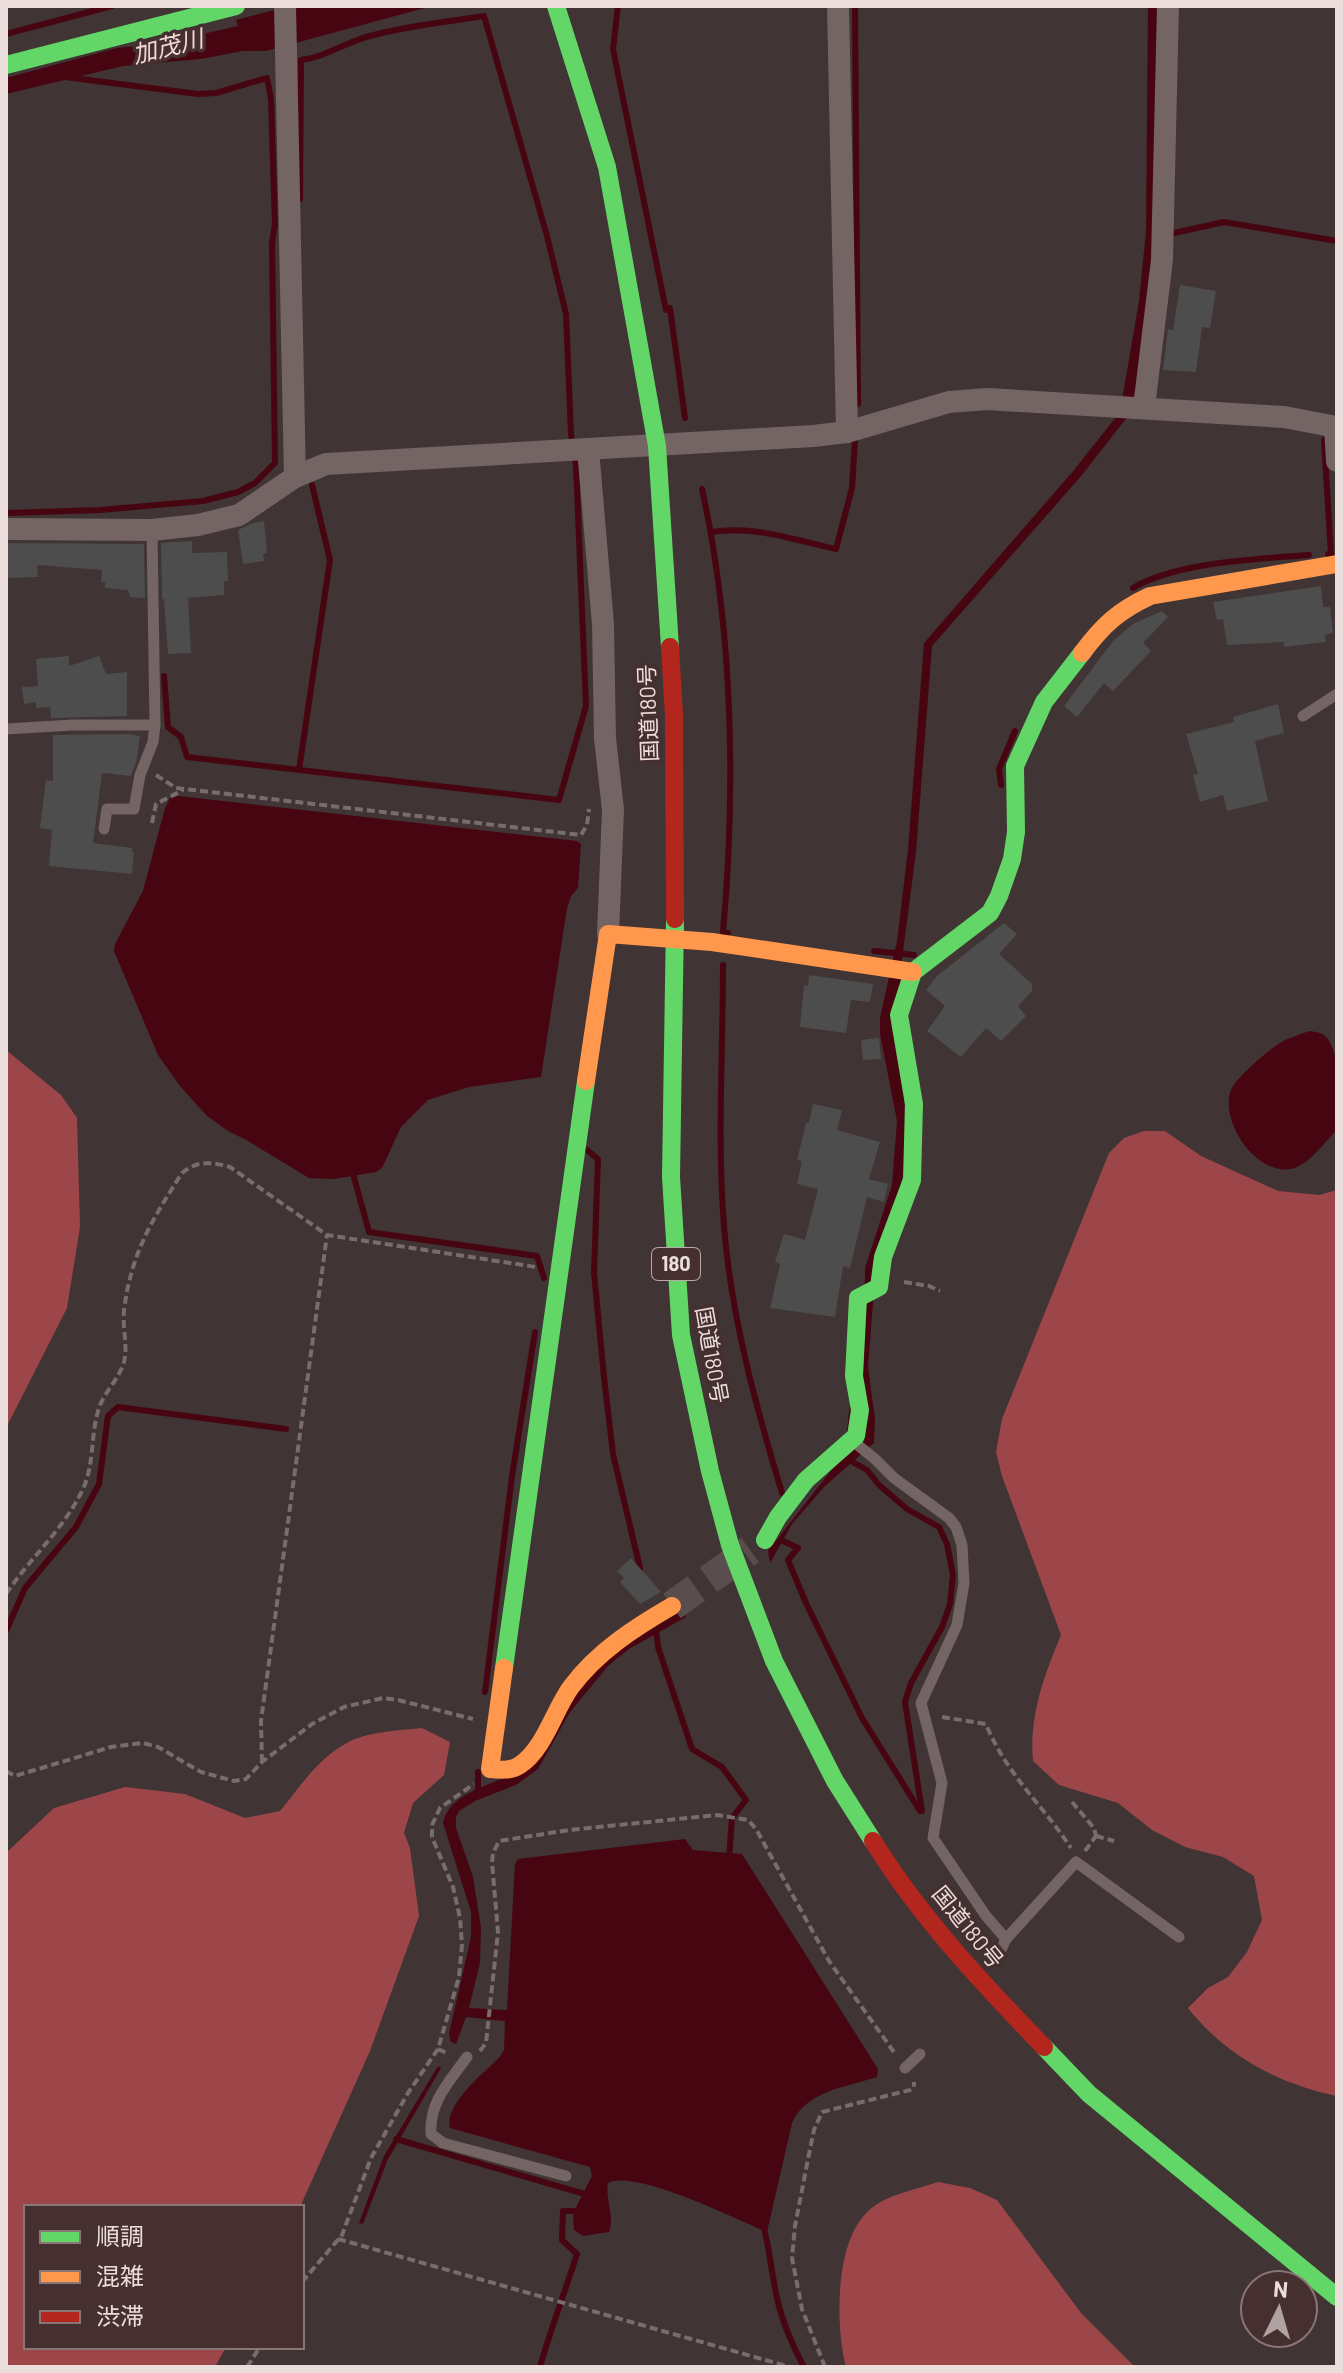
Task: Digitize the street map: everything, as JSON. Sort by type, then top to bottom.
[{"type":"main road","points":[[6,65],[236,6]]},
{"type":"main road","name":"国道180号","points":[[556,6],[607,167],[657,446],[674,716],[675,939],[671,1177],[681,1335],[710,1471],[730,1545],[774,1661],[835,1781],[891,1870],[975,1976],[1089,2094],[1337,2297]]},
{"type":"main road","points":[[765,1540],[806,1480],[853,1442],[859,1429],[860,1410],[854,1376],[858,1298],[879,1283],[883,1257],[912,1180],[914,1104],[899,1015],[913,972],[990,913],[999,896],[1012,859],[1016,832],[1015,766],[1044,702],[1101,628],[1123,609],[1150,596],[1198,585],[1337,564]]},
{"type":"main road","points":[[672,1606],[631,1629],[592,1661],[570,1689],[522,1764],[507,1771],[490,1769],[558,1270],[608,934],[712,942],[913,972]]},
{"type":"street","points":[[285,6],[295,477]]},
{"type":"street","points":[[838,6],[847,432]]},
{"type":"street","points":[[1144,407],[1162,260],[1168,6]]},
{"type":"street","points":[[6,529],[152,530],[198,525],[239,515],[295,477],[326,464],[847,432],[931,406],[964,400],[1144,407],[1284,417],[1336,427],[1337,461]]},
{"type":"street","points":[[588,449],[603,624],[605,738],[613,810],[608,934]]},
{"type":"lane","points":[[104,829],[107,809],[134,809],[143,767],[153,742],[152,530]]},
{"type":"lane","points":[[1303,716],[1337,694]]},
{"type":"lane","points":[[6,729],[155,725]]},
{"type":"lane","points":[[853,1442],[905,1487],[949,1518],[956,1527],[962,1545],[964,1583],[961,1610],[921,1703],[942,1783],[933,1838],[986,1916],[1006,1939]]},
{"type":"lane","points":[[999,1954],[1006,1939],[1076,1862],[1179,1937]]},
{"type":"lane","points":[[905,2068],[920,2054]]},
{"type":"lane","points":[[467,2057],[434,2103],[430,2119],[431,2134],[443,2143],[566,2176]]},
{"type":"path","points":[[143,767],[176,788],[581,835],[587,825],[590,806]]},
{"type":"path","points":[[152,823],[156,804],[185,789]]},
{"type":"path","points":[[6,1594],[53,1537],[82,1491],[88,1474],[99,1406],[123,1364],[124,1308],[141,1241],[182,1173],[190,1166],[202,1163],[230,1167],[327,1235],[558,1270]]},
{"type":"path","points":[[262,1762],[261,1721],[327,1235]]},
{"type":"path","points":[[879,1283],[929,1286],[940,1291]]},
{"type":"path","points":[[6,1771],[15,1776],[134,1743],[158,1747],[201,1772],[234,1781],[246,1779],[262,1762],[329,1713],[383,1698],[496,1723]]},
{"type":"path","points":[[923,1715],[986,1724],[1011,1773],[1063,1836],[1075,1854],[1076,1862]]},
{"type":"path","points":[[304,2280],[342,2235],[371,2158],[408,2093],[438,2049],[459,1977],[462,1945],[453,1887],[432,1837],[432,1825],[440,1808],[490,1769]]},
{"type":"path","points":[[1072,1802],[1094,1828],[1096,1836],[1114,1841]]},
{"type":"path","points":[[438,2049],[467,2057],[479,2053],[486,2043],[498,1932],[492,1862],[499,1841],[569,1830],[717,1815],[748,1820],[756,1829],[829,1961],[914,2081],[914,2087],[822,2112],[814,2130],[795,2226],[792,2258],[802,2309],[825,2367]]},
{"type":"path","points":[[338,2239],[790,2367]]},
{"type":"path","points":[[247,2367],[259,2349]]},
{"type":"shaded area","points":[[6,1050],[61,1095],[77,1118],[80,1227],[67,1308],[6,1428]]},
{"type":"shaded area","points":[[1144,1131],[1165,1131],[1201,1156],[1278,1191],[1319,1195],[1337,1190],[1337,2096],[1294,2084],[1254,2065],[1219,2040],[1188,2008],[1208,1988],[1228,1977],[1247,1952],[1262,1920],[1254,1876],[1223,1857],[1185,1847],[1152,1830],[1118,1803],[1059,1785],[1033,1761],[1036,1712],[1061,1635],[996,1452],[1002,1419],[1109,1153],[1124,1138]]},
{"type":"shaded area","points":[[422,1728],[450,1742],[444,1775],[413,1803],[404,1833],[410,1848],[419,1916],[370,2051],[301,2205],[24,2205],[24,2349],[225,2349],[215,2367],[6,2367],[6,1853],[54,1808],[125,1787],[185,1794],[245,1818],[280,1811],[318,1765],[337,1749],[354,1739]]},
{"type":"shaded area","points":[[938,2182],[970,2188],[997,2200],[1081,2313],[1135,2367],[846,2367],[839,2305],[844,2259],[851,2238],[860,2220],[880,2202]]},
{"type":"water","name":"加茂川","points":[[289,6],[432,6],[266,51],[123,66],[6,94],[6,78],[117,48],[159,44],[238,26],[236,20]]},
{"type":"water","points":[[1148,6],[1163,6],[1160,182],[1141,389],[1128,416],[1082,475],[932,646],[916,852],[901,967],[906,1167],[876,1264],[868,1367],[875,1419],[874,1443],[824,1487],[792,1524],[770,1563],[768,1551],[844,1454],[865,1268],[892,1185],[897,1121],[880,1034],[880,1018],[897,941],[908,850],[924,643],[1074,470],[1120,412],[1139,301],[1146,231]]},
{"type":"water","points":[[179,796],[577,841],[581,844],[578,888],[567,908],[541,1077],[469,1087],[428,1100],[401,1127],[382,1168],[376,1172],[334,1179],[309,1178],[206,1115],[158,1055],[114,951],[143,891],[165,808],[170,798]]},
{"type":"water","points":[[1309,1031],[1324,1035],[1335,1056],[1337,1130],[1301,1165],[1287,1169],[1272,1167],[1259,1160],[1237,1134],[1231,1119],[1231,1090],[1245,1072],[1274,1047]]},
{"type":"water","points":[[682,1607],[686,1617],[629,1649],[608,1666],[570,1712],[538,1769],[516,1785],[475,1801],[459,1811],[456,1828],[473,1877],[481,1928],[480,1963],[469,2008],[507,2010],[515,1864],[518,1859],[685,1839],[693,1850],[742,1854],[878,2069],[877,2077],[828,2092],[798,2112],[792,2123],[767,2232],[662,2189],[622,2181],[608,2183],[609,2232],[583,2236],[574,2230],[573,2217],[592,2176],[590,2167],[450,2128],[453,2109],[459,2100],[504,2050],[505,2021],[466,2017],[456,2044],[451,2042],[449,2034],[471,1937],[471,1912],[443,1823],[456,1802],[478,1788],[516,1772],[534,1757],[575,1687],[586,1674],[626,1643]]},
{"type":"water","points":[[438,2066],[441,2068],[387,2161],[363,2224],[359,2223],[384,2156]]},
{"type":"building","points":[[1180,285],[1216,291],[1210,328],[1202,327],[1196,372],[1163,370],[1168,329],[1173,330]]},
{"type":"building","points":[[264,521],[267,553],[263,554],[264,561],[243,564],[238,530]]},
{"type":"building","points":[[192,541],[192,553],[227,552],[228,581],[224,581],[224,595],[188,598],[191,653],[168,654],[162,599],[161,543]]},
{"type":"building","points":[[6,543],[144,544],[145,598],[130,597],[128,590],[105,588],[105,582],[101,582],[102,570],[37,565],[38,577],[6,578]]},
{"type":"building","points":[[1321,586],[1323,607],[1330,607],[1333,633],[1325,635],[1326,642],[1284,647],[1284,642],[1227,645],[1223,619],[1217,620],[1213,602]]},
{"type":"building","points":[[1162,611],[1168,617],[1143,643],[1151,651],[1113,691],[1104,683],[1077,717],[1064,706],[1114,640],[1133,624]]},
{"type":"building","points":[[69,656],[69,666],[99,656],[106,674],[127,672],[127,716],[51,718],[50,707],[36,708],[36,702],[24,704],[22,687],[38,686],[36,659]]},
{"type":"building","points":[[1278,704],[1284,733],[1255,741],[1268,801],[1227,811],[1223,795],[1200,802],[1193,775],[1198,774],[1186,734],[1234,722],[1233,717]]},
{"type":"building","points":[[53,735],[140,736],[137,759],[131,776],[102,773],[93,843],[132,848],[132,874],[49,866],[52,830],[40,828],[46,780],[53,781]]},
{"type":"building","points":[[1004,923],[1017,934],[999,954],[1032,984],[1032,991],[1018,1006],[1026,1016],[1001,1041],[986,1028],[961,1057],[927,1031],[945,1006],[926,990],[937,976]]},
{"type":"building","points":[[809,975],[873,984],[870,1002],[851,1000],[846,1033],[800,1027],[804,985],[808,986]]},
{"type":"building","points":[[879,1038],[881,1059],[863,1060],[861,1040]]},
{"type":"building","points":[[813,1104],[842,1110],[837,1130],[880,1142],[869,1179],[888,1184],[884,1202],[867,1197],[850,1268],[843,1266],[835,1317],[770,1308],[780,1264],[775,1262],[784,1234],[805,1240],[818,1189],[797,1184],[802,1161],[797,1160]]},
{"type":"building","points":[[631,1558],[661,1592],[640,1604],[620,1582],[624,1578],[617,1571]]},
{"type":"waterway","points":[[6,34],[112,6]]},
{"type":"waterway","points":[[618,6],[613,49],[666,310],[670,308],[685,418]]},
{"type":"waterway","points":[[855,6],[858,404]]},
{"type":"waterway","points":[[164,676],[168,727],[181,737],[187,757],[559,800],[586,706],[566,314],[484,16],[381,33],[301,60],[300,199]]},
{"type":"waterway","points":[[6,513],[100,510],[203,501],[238,492],[255,483],[275,463],[272,243],[275,224],[271,99],[267,78],[216,93],[198,94],[65,77]]},
{"type":"waterway","points":[[1174,233],[1224,222],[1337,241]]},
{"type":"waterway","points":[[712,532],[758,532],[836,549],[852,488],[855,440]]},
{"type":"waterway","points":[[1324,440],[1331,554],[1328,554]]},
{"type":"waterway","points":[[299,770],[330,560],[312,485]]},
{"type":"waterway","points":[[702,489],[726,653],[730,822],[723,932],[728,933]]},
{"type":"waterway","points":[[1133,588],[1151,579],[1195,567],[1309,555]]},
{"type":"waterway","points":[[1001,785],[999,769],[1015,731]]},
{"type":"waterway","points":[[874,951],[914,955]]},
{"type":"waterway","points":[[723,965],[721,1161],[727,1260],[746,1361],[782,1493]]},
{"type":"waterway","points":[[587,1150],[598,1159],[594,1273],[613,1454],[640,1568]]},
{"type":"waterway","points":[[352,1170],[369,1232],[537,1256],[544,1278]]},
{"type":"waterway","points":[[485,1692],[512,1476],[535,1332]]},
{"type":"waterway","points":[[6,1631],[25,1588],[76,1527],[99,1484],[108,1416],[118,1407],[286,1429]]},
{"type":"waterway","points":[[849,1460],[867,1470],[907,1509],[939,1527],[947,1544],[953,1575],[950,1604],[942,1627],[911,1683],[905,1702],[922,1811]]},
{"type":"waterway","points":[[781,1540],[798,1548],[788,1560],[806,1603],[862,1718],[920,1811]]},
{"type":"waterway","points":[[656,1629],[658,1647],[692,1749],[722,1767],[746,1800],[732,1818],[729,1859]]},
{"type":"waterway","points":[[478,1772],[478,1796]]},
{"type":"waterway","points":[[396,2139],[588,2195]]},
{"type":"waterway","points":[[540,2367],[577,2254],[562,2240],[563,2211],[582,2211]]},
{"type":"waterway","points":[[763,2225],[782,2315],[804,2367]]},
{"type":"tunnel","points":[[672,1606],[750,1550]]},
{"type":"traffic: fast","points":[[6,65],[236,6]]},
{"type":"traffic: fast","points":[[556,6],[607,167],[657,446],[670,647]]},
{"type":"traffic: fast","points":[[765,1540],[806,1480],[856,1436],[860,1410],[854,1376],[858,1298],[879,1287],[883,1257],[912,1180],[914,1104],[899,1015],[913,972],[990,913],[1012,859],[1016,832],[1015,766],[1044,702],[1082,653]]},
{"type":"traffic: fast","points":[[675,919],[671,1177],[681,1335],[710,1471],[730,1545],[774,1661],[835,1781],[873,1841]]},
{"type":"traffic: fast","points":[[504,1668],[586,1081]]},
{"type":"traffic: fast","points":[[1044,2047],[1089,2094],[1337,2297]]},
{"type":"traffic: slow","points":[[1082,653],[1112,620],[1150,596],[1337,564]]},
{"type":"traffic: slow","points":[[586,1081],[608,934],[712,942],[913,972]]},
{"type":"traffic: slow","points":[[504,1668],[490,1769],[502,1770],[520,1765],[529,1758],[543,1739],[565,1696],[592,1663],[617,1642],[672,1606]]},
{"type":"traffic: jam","points":[[670,647],[674,716],[675,919]]},
{"type":"traffic: jam","points":[[873,1841],[931,1923],[1044,2047]]}]
